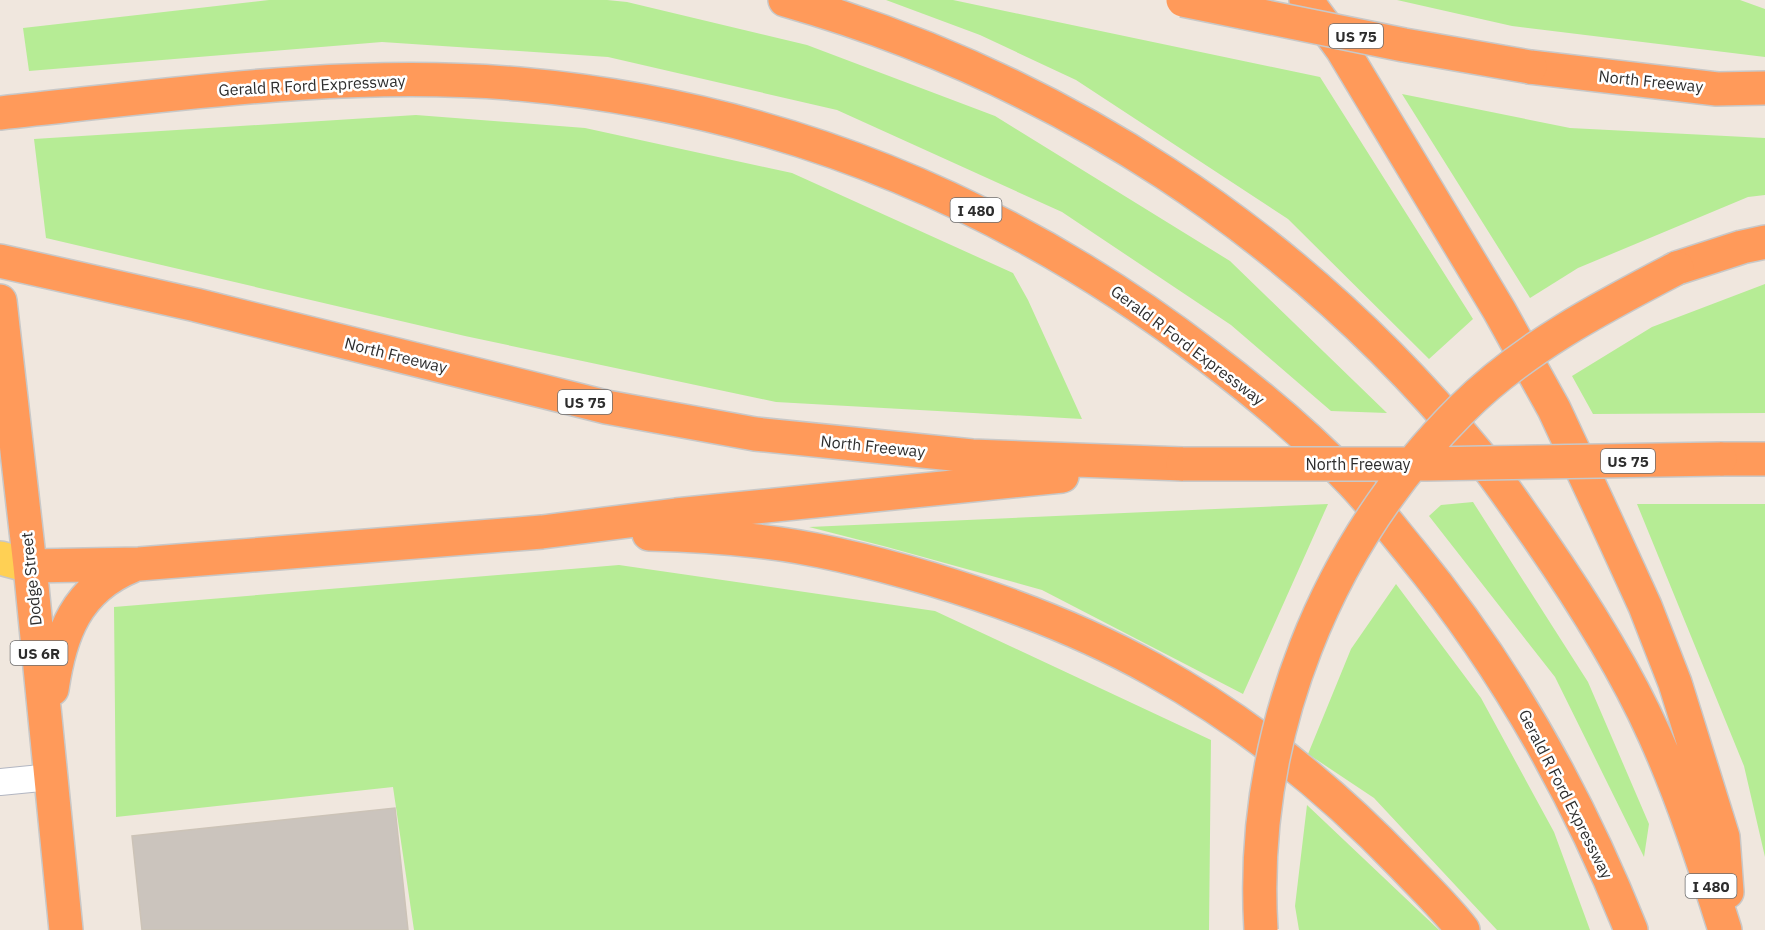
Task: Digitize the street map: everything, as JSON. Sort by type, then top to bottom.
[{"type":"highway","name":"I 480","points":[[785,0],[871,27],[938,53],[1038,98],[1098,131],[1218,209],[1291,266],[1364,331],[1422,391],[1482,461],[1552,558],[1594,624],[1628,683],[1667,764],[1698,843],[1727,930]]},
{"type":"highway","name":"North Freeway","points":[[1183,0],[1530,68],[1717,89],[1765,88]]},
{"type":"highway","points":[[1306,0],[1348,59],[1499,310],[1554,409],[1645,606],[1675,683],[1723,837],[1727,930]]},
{"type":"highway","name":"Gerald R Ford Expressway","points":[[0,113],[331,81],[423,80],[519,84],[654,104],[749,125],[847,156],[987,215],[1070,262],[1152,315],[1232,375],[1352,482],[1470,626],[1504,678],[1562,779],[1611,879],[1631,930]]},
{"type":"highway","points":[[1717,89],[1765,95]]},
{"type":"highway","points":[[1261,930],[1259,882],[1263,810],[1273,754],[1290,687],[1318,615],[1360,535],[1393,487],[1462,408],[1512,366],[1594,311],[1677,268],[1765,242]]},
{"type":"highway","name":"North Freeway","points":[[0,261],[196,305],[606,407],[755,434],[972,456],[1183,464],[1427,464],[1765,459]]},
{"type":"highway","name":"Dodge Street","points":[[0,301],[8,377],[15,562],[47,741],[66,930]]},
{"type":"highway","points":[[0,431],[4,419],[8,377]]},
{"type":"highway","points":[[15,562],[140,564],[542,532],[676,515],[1183,464]]},
{"type":"highway","points":[[542,532],[668,535],[758,541],[831,553],[888,567],[994,599],[1073,631],[1152,669],[1211,705],[1286,758],[1364,824],[1463,930]]},
{"type":"highway","points":[[47,741],[56,666],[63,638],[71,620],[93,590],[109,578],[140,564]]},
{"type":"street","points":[[0,782],[51,777]]},
{"type":"green space","points":[[269,0],[607,0],[627,2],[807,45],[995,116],[1230,261],[1387,413],[1331,411],[1231,325],[1062,212],[837,110],[608,57],[382,42],[29,71],[23,28]]},
{"type":"green space","points":[[886,0],[953,0],[1320,77],[1473,319],[1429,359],[1288,219],[1076,80],[980,35]]},
{"type":"green space","points":[[1397,0],[1740,0],[1765,9],[1765,57],[1512,26]]},
{"type":"green space","points":[[1402,94],[1570,128],[1765,138],[1765,195],[1748,197],[1578,268],[1530,298]]},
{"type":"green space","points":[[416,115],[585,128],[792,173],[1013,273],[1028,300],[1082,419],[776,402],[465,336],[46,238],[34,139]]},
{"type":"green space","points":[[1765,284],[1765,413],[1593,414],[1572,376],[1652,327]]},
{"type":"green space","points":[[1473,502],[1588,682],[1649,824],[1644,857],[1555,677],[1429,516],[1441,505]]},
{"type":"green space","points":[[1328,504],[1243,694],[1042,590],[809,527]]},
{"type":"green space","points":[[1637,504],[1765,504],[1765,857],[1744,766]]},
{"type":"green space","points":[[619,565],[935,611],[1211,740],[1209,930],[414,930],[393,787],[116,817],[114,607]]},
{"type":"green space","points":[[1396,584],[1481,698],[1554,832],[1590,930],[1497,930],[1374,798],[1308,754],[1351,649]]},
{"type":"green space","points":[[1307,805],[1439,930],[1299,930],[1295,906]]},
{"type":"building","points":[[395,808],[408,930],[142,930],[132,836]]}]
